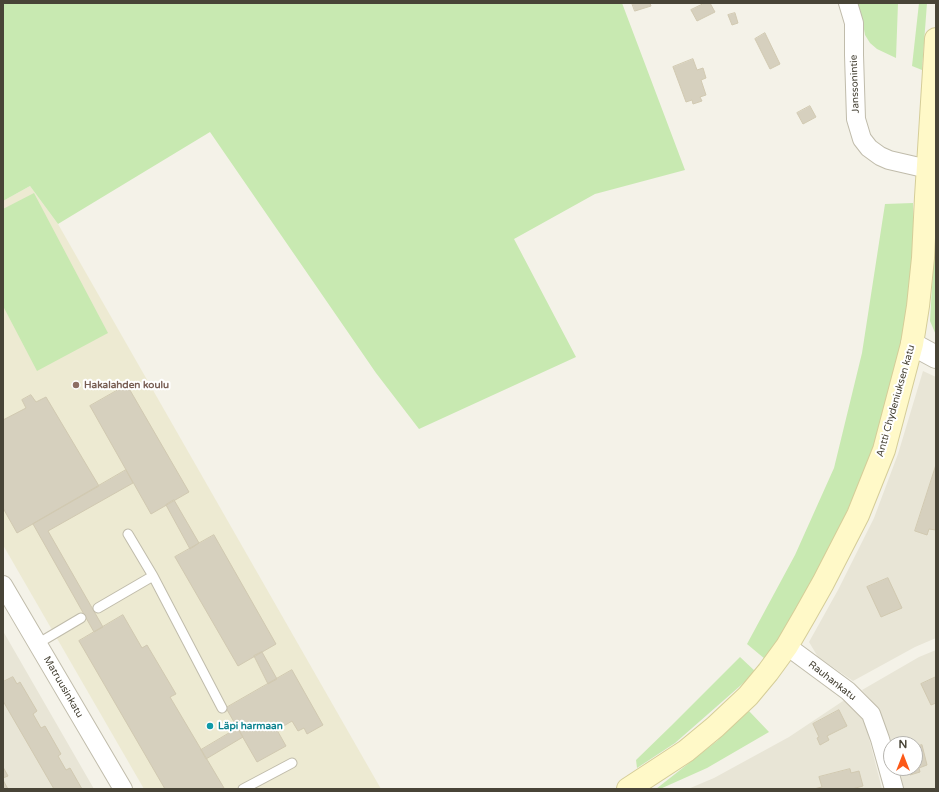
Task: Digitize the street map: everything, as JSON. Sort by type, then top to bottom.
[{"type":"main road","name":"Antti Chydeniuksen katu","points":[[628,789],[686,751],[715,727],[748,696],[787,646],[823,583],[858,515],[884,450],[912,344],[918,306],[932,169],[936,40]]},
{"type":"street","name":"Janssonintie","points":[[848,3],[854,23],[856,119],[862,139],[869,148],[880,156],[889,160],[932,169]]},
{"type":"street","points":[[912,344],[936,357]]},
{"type":"street","name":"Matruusinkatu","points":[[3,585],[123,789]]},
{"type":"street","name":"Rauhankatu","points":[[787,646],[848,691],[871,714],[880,739],[894,789]]},
{"type":"lane","points":[[128,534],[153,576],[222,708]]},
{"type":"lane","points":[[98,608],[153,576]]},
{"type":"lane","points":[[37,644],[81,618]]},
{"type":"lane","points":[[244,789],[292,763]]},
{"type":"shaded area","name":"Hakalahden koulu","points":[[30,186],[58,224],[381,789],[144,789],[3,545],[3,201]]},
{"type":"shaded area","points":[[923,371],[936,377],[936,638],[915,647],[853,681],[818,657],[809,642],[838,590],[874,518],[898,454]]},
{"type":"shaded area","points":[[3,631],[94,789],[3,789]]},
{"type":"shaded area","points":[[936,650],[936,789],[904,789],[900,776],[923,776],[923,736],[889,736],[875,705],[862,690],[919,657]]},
{"type":"shaded area","points":[[846,699],[864,719],[882,789],[688,789],[714,778],[789,737]]},
{"type":"green space","points":[[3,3],[622,3],[685,170],[595,194],[514,239],[576,357],[419,429],[376,373],[210,132],[58,224],[30,186],[3,201]]},
{"type":"green space","points":[[857,3],[898,3],[896,58],[877,49],[870,43],[865,35],[862,18]]},
{"type":"green space","points":[[919,3],[927,3],[922,70],[912,66]]},
{"type":"green space","points":[[34,193],[108,333],[37,371],[3,306],[3,209]]},
{"type":"green space","points":[[913,203],[914,257],[904,332],[895,378],[872,451],[838,533],[802,604],[765,659],[747,644],[795,555],[834,468],[862,353],[885,204]]},
{"type":"green space","points":[[936,218],[936,335],[930,321]]},
{"type":"green space","points":[[740,657],[756,672],[675,743],[637,768],[636,760]]},
{"type":"green space","points":[[749,711],[769,732],[707,768],[660,789],[656,789],[717,741],[743,714]]},
{"type":"building","points":[[632,3],[650,3],[651,6],[635,11]]},
{"type":"building","points":[[705,3],[710,3],[715,12],[697,21],[691,10]]},
{"type":"building","points":[[735,13],[738,23],[732,25],[728,15]]},
{"type":"building","points":[[765,33],[780,64],[770,69],[755,39]]},
{"type":"building","points":[[693,59],[697,70],[703,68],[706,78],[701,80],[706,95],[700,97],[702,101],[693,104],[692,100],[686,102],[673,67]]},
{"type":"building","points":[[810,106],[816,117],[803,124],[797,113]]},
{"type":"building","points":[[127,385],[189,492],[151,514],[90,406]]},
{"type":"building","points":[[31,395],[36,402],[46,397],[99,486],[17,533],[3,508],[3,420],[26,408],[22,400]]},
{"type":"building","points":[[936,465],[936,530],[929,529],[927,535],[915,531]]},
{"type":"building","points":[[126,470],[133,483],[48,531],[103,627],[94,632],[33,524]]},
{"type":"building","points":[[174,500],[199,543],[190,549],[166,505]]},
{"type":"building","points":[[214,535],[276,644],[238,666],[175,557]]},
{"type":"building","points":[[888,578],[902,608],[881,617],[867,587]]},
{"type":"building","points":[[123,615],[142,648],[147,645],[176,694],[170,697],[224,788],[223,789],[165,789],[79,641]]},
{"type":"building","points":[[262,652],[277,679],[268,684],[254,656]]},
{"type":"building","points":[[292,670],[323,725],[307,734],[304,728],[298,731],[292,721],[277,730],[286,746],[257,762],[226,708]]},
{"type":"building","points":[[13,677],[17,684],[20,682],[37,711],[33,714],[41,728],[45,726],[61,754],[58,756],[66,770],[70,768],[82,789],[54,789],[3,701],[3,682]]},
{"type":"building","points":[[936,677],[936,703],[931,705],[921,684]]},
{"type":"building","points":[[839,710],[847,726],[827,736],[829,740],[820,745],[817,738],[819,737],[813,724]]},
{"type":"building","points":[[238,728],[243,737],[206,759],[201,750]]},
{"type":"building","points":[[923,749],[927,765],[923,766]]},
{"type":"building","points":[[3,767],[8,776],[3,778]]},
{"type":"building","points":[[850,769],[851,773],[859,771],[863,786],[852,789],[814,789],[822,787],[819,777]]},
{"type":"building","points":[[3,780],[8,789],[3,789]]},
{"type":"place","name":"Hakalahden koulu","points":[[76,385]]},
{"type":"place","name":"Läpi harmaan","points":[[210,726]]}]
